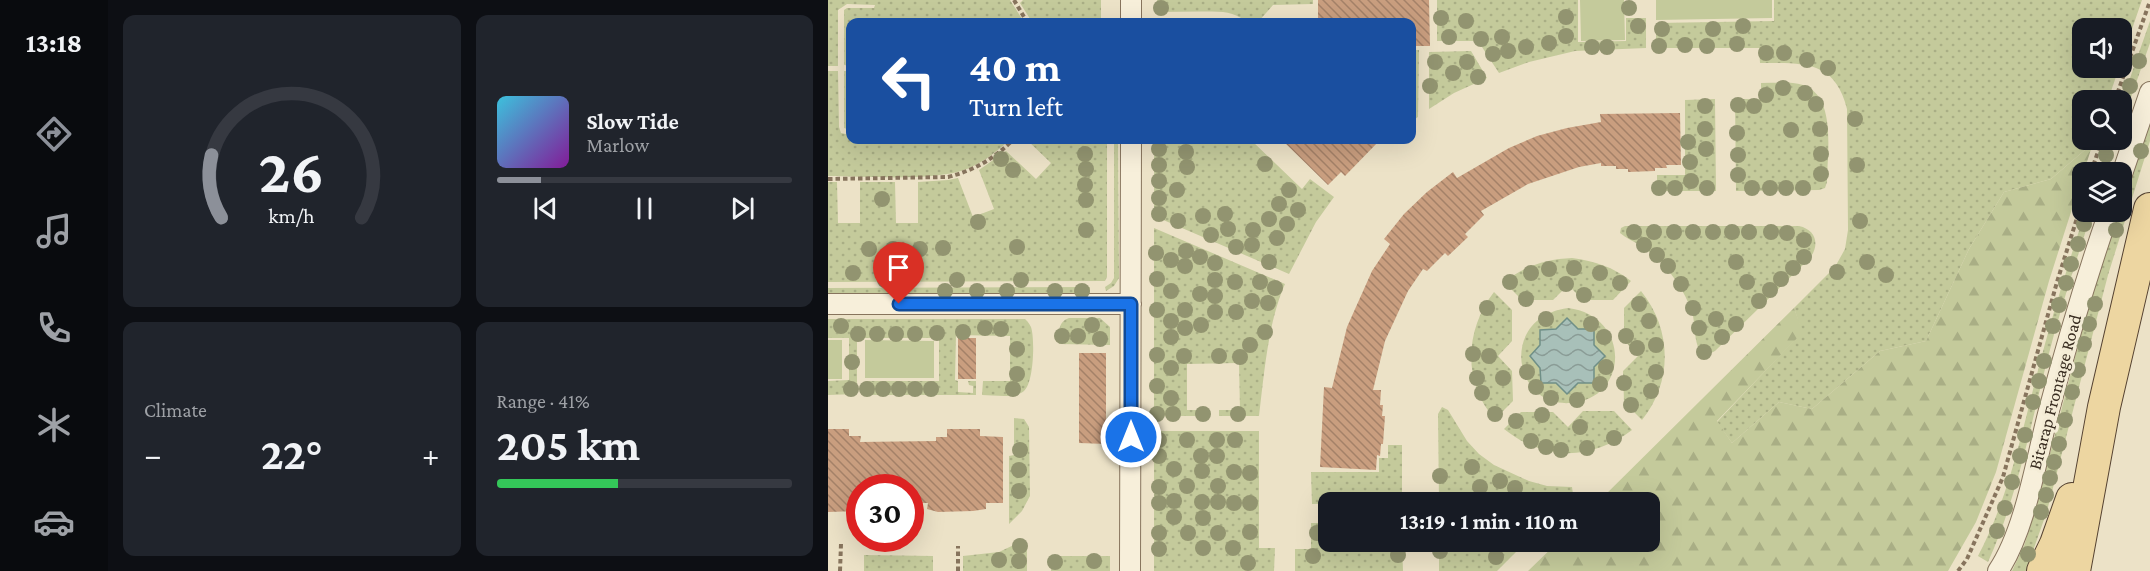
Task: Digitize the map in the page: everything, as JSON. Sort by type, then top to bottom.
[{"type":"main road","points":[[2074,571],[2104,407],[2150,209]]},
{"type":"main road","points":[[2127,310],[2150,254]]},
{"type":"main road","points":[[2043,571],[2056,544],[2104,407]]},
{"type":"street","points":[[1131,0],[1131,18]]},
{"type":"street","points":[[2126,162],[2150,92]]},
{"type":"street","points":[[1130,571],[1131,144]]},
{"type":"street","name":"Bitarap Frontage Road","points":[[1998,571],[2007,557],[2019,526],[2061,362],[2106,222]]},
{"type":"street","points":[[828,304],[1131,304]]},
{"type":"path","points":[[1014,0],[1025,18]]},
{"type":"path","points":[[2119,90],[2150,1]]},
{"type":"path","points":[[828,179],[948,177],[984,164],[1009,144]]},
{"type":"path","points":[[1958,571],[1972,549],[2003,477],[2076,222]]},
{"type":"path","points":[[840,571],[841,544]]},
{"type":"path","points":[[958,546],[958,571]]},
{"type":"green space","points":[[828,0],[1010,0],[1021,18],[846,18],[846,65],[844,65],[844,10],[874,8],[875,5],[847,4],[838,10],[838,66],[828,66]]},
{"type":"green space","points":[[1023,0],[1101,0],[1101,18],[1029,18],[1020,3]]},
{"type":"green space","points":[[1157,0],[1313,0],[1313,4],[1273,5],[1262,18],[1241,18],[1223,12],[1157,12]]},
{"type":"green space","points":[[1437,0],[1578,0],[1578,42],[1626,41],[1626,18],[1646,18],[1646,48],[1575,51],[1529,62],[1499,73],[1478,41],[1437,41]]},
{"type":"green space","points":[[1580,0],[1624,0],[1625,40],[1581,41]]},
{"type":"green space","points":[[1656,0],[1772,0],[1772,18],[1656,20]]},
{"type":"green space","points":[[1774,0],[2142,0],[2132,29],[2132,18],[2072,18],[2072,78],[2116,78],[2111,90],[2072,90],[2072,150],[2085,150],[2051,179],[2004,192],[1969,249],[1926,341],[1880,351],[1812,409],[1779,402],[1732,443],[1717,422],[1802,332],[1794,308],[1835,267],[1845,249],[1848,230],[1847,109],[1842,93],[1834,81],[1826,73],[1815,68],[1790,63],[1760,63],[1759,48],[1656,48],[1656,23],[1774,21]]},
{"type":"green space","points":[[2150,21],[2150,43],[2132,95],[2132,90],[2126,90],[2132,78]]},
{"type":"green space","points":[[1416,50],[1419,50],[1418,117],[1416,118]]},
{"type":"green space","points":[[1471,51],[1487,78],[1454,93],[1429,109],[1429,52]]},
{"type":"green space","points":[[828,71],[838,71],[839,127],[841,133],[846,134],[846,144],[1005,144],[979,163],[953,173],[918,177],[828,176]]},
{"type":"green space","points":[[844,71],[846,71],[846,129],[844,128]]},
{"type":"green space","points":[[1761,83],[1803,85],[1814,91],[1821,101],[1828,127],[1825,188],[1736,191],[1735,99],[1761,99]]},
{"type":"green space","points":[[1715,99],[1716,191],[1657,191],[1657,175],[1685,175],[1685,100]]},
{"type":"green space","points":[[2150,113],[2150,141],[2132,198],[2132,168]]},
{"type":"green space","points":[[1031,144],[1107,144],[1107,277],[1105,281],[828,282],[828,182],[837,182],[838,223],[860,223],[860,182],[895,182],[896,223],[918,223],[918,182],[958,178],[973,217],[994,209],[979,170],[1006,151],[1036,179],[1051,163]]},
{"type":"green space","points":[[1114,144],[1118,144],[1119,278],[1114,286],[1106,291],[1105,287],[1114,278]]},
{"type":"green space","points":[[1154,144],[1255,144],[1302,189],[1310,179],[1334,197],[1316,222],[1289,274],[1154,216]]},
{"type":"green space","points":[[2085,150],[2091,150],[2087,162],[2072,162],[2072,209],[2049,281],[1996,472],[1976,522],[1948,571],[1528,571],[1548,552],[1660,552],[1660,492],[1608,492],[1794,308],[1803,332],[1717,421],[1732,443],[1779,402],[1812,409],[1880,351],[1926,341],[1969,249],[2004,192],[2051,179]]},
{"type":"green space","points":[[2082,222],[2089,222],[2057,323],[2015,488],[1988,562],[1978,556],[2006,490]]},
{"type":"green space","points":[[2114,222],[2125,222],[2108,275],[2047,511],[2026,571],[2012,571],[2024,546],[2036,508],[2097,272]]},
{"type":"green space","points":[[1625,226],[1799,226],[1813,235],[1815,249],[1809,259],[1715,351],[1705,356],[1698,348],[1692,312],[1678,284],[1665,266],[1649,251],[1620,233],[1621,228]]},
{"type":"green space","points":[[1154,228],[1285,284],[1274,315],[1259,416],[1219,416],[1219,410],[1240,410],[1239,363],[1187,364],[1187,410],[1209,410],[1209,416],[1154,416]]},
{"type":"green space","points":[[1572,258],[1603,265],[1631,281],[1613,300],[1583,300],[1568,285],[1553,300],[1522,300],[1504,282],[1536,264]]},
{"type":"green space","points":[[1090,287],[1090,294],[828,294],[828,288]]},
{"type":"green space","points":[[1641,291],[1659,322],[1665,356],[1659,389],[1642,420],[1624,402],[1623,371],[1638,356],[1624,340],[1624,308]]},
{"type":"green space","points":[[1494,292],[1512,310],[1512,341],[1498,356],[1512,371],[1513,401],[1495,419],[1484,405],[1477,389],[1471,356],[1477,322]]},
{"type":"green space","points":[[1568,308],[1589,314],[1604,326],[1612,341],[1615,357],[1612,374],[1604,388],[1589,398],[1570,403],[1550,400],[1536,391],[1526,377],[1521,360],[1523,343],[1531,327],[1546,315]]},
{"type":"green space","points":[[1100,318],[1110,327],[1110,345],[1059,344],[1060,329],[1065,320]]},
{"type":"green space","points":[[828,319],[1025,319],[1031,327],[1033,341],[1030,379],[1024,391],[1020,393],[1010,396],[982,395],[983,381],[1010,381],[1010,336],[956,335],[955,380],[958,381],[958,392],[973,393],[973,386],[969,385],[968,381],[976,381],[976,395],[865,395],[865,381],[939,381],[939,338],[857,338],[857,394],[828,395],[828,381],[849,380],[849,338],[828,338]]},
{"type":"green space","points":[[828,340],[842,340],[842,379],[828,379]]},
{"type":"green space","points":[[865,340],[934,341],[934,378],[865,378]]},
{"type":"green space","points":[[1442,407],[1448,410],[1467,441],[1494,465],[1529,481],[1547,486],[1572,487],[1573,492],[1439,492],[1438,414]]},
{"type":"green space","points":[[1583,411],[1614,411],[1632,430],[1600,447],[1584,452],[1568,453],[1551,452],[1535,447],[1519,440],[1504,429],[1521,412],[1553,412],[1568,427]]},
{"type":"green space","points":[[1014,418],[1024,419],[1029,427],[1030,496],[1022,511],[1009,524],[1009,456],[1014,455]]},
{"type":"green space","points":[[1154,431],[1259,431],[1259,548],[1275,548],[1274,571],[1154,571]]},
{"type":"green space","points":[[1388,445],[1402,445],[1402,492],[1318,492],[1318,504],[1312,504],[1311,472],[1379,472],[1379,458],[1388,458]]},
{"type":"green space","points":[[1311,523],[1318,523],[1318,552],[1402,552],[1403,571],[1295,571],[1295,549],[1311,549]]},
{"type":"green space","points":[[1024,540],[1027,544],[1027,571],[963,571],[963,556],[999,552]]},
{"type":"green space","points":[[1439,552],[1516,552],[1497,571],[1439,571]]},
{"type":"green space","points":[[864,555],[933,556],[933,571],[864,571]]},
{"type":"green space","points":[[1051,556],[1110,556],[1110,571],[1051,571]]},
{"type":"water","points":[[1567,318],[1578,329],[1594,329],[1594,345],[1605,356],[1594,367],[1594,383],[1578,383],[1567,394],[1556,383],[1541,383],[1540,368],[1530,356],[1540,345],[1540,330],[1556,329]]},
{"type":"building","points":[[1318,0],[1429,0],[1430,46],[1416,46],[1416,18],[1318,18]]},
{"type":"building","points":[[1680,113],[1681,165],[1666,165],[1667,168],[1655,168],[1655,171],[1628,172],[1628,169],[1616,169],[1616,166],[1601,166],[1601,163],[1579,167],[1528,184],[1481,211],[1484,215],[1465,234],[1468,237],[1448,256],[1445,253],[1427,271],[1423,269],[1408,291],[1385,341],[1373,390],[1381,390],[1380,405],[1383,405],[1382,416],[1385,416],[1383,444],[1381,444],[1380,456],[1377,455],[1376,470],[1320,467],[1324,387],[1332,388],[1347,327],[1372,271],[1390,244],[1384,239],[1404,214],[1453,172],[1457,178],[1509,148],[1537,136],[1601,122],[1600,114]]},
{"type":"building","points":[[1286,144],[1376,144],[1345,176],[1341,172],[1328,185]]},
{"type":"building","points":[[958,338],[976,338],[976,379],[958,379]]},
{"type":"building","points":[[1079,353],[1106,353],[1106,444],[1079,443]]},
{"type":"building","points":[[828,429],[849,429],[849,436],[861,436],[860,442],[936,441],[936,437],[947,437],[947,429],[980,429],[980,436],[1003,437],[1003,503],[986,503],[986,509],[973,511],[938,512],[927,509],[928,503],[924,503],[924,474],[846,474],[846,511],[828,512]]},
{"type":"route","points":[[899,304],[1131,304],[1131,437]]}]
